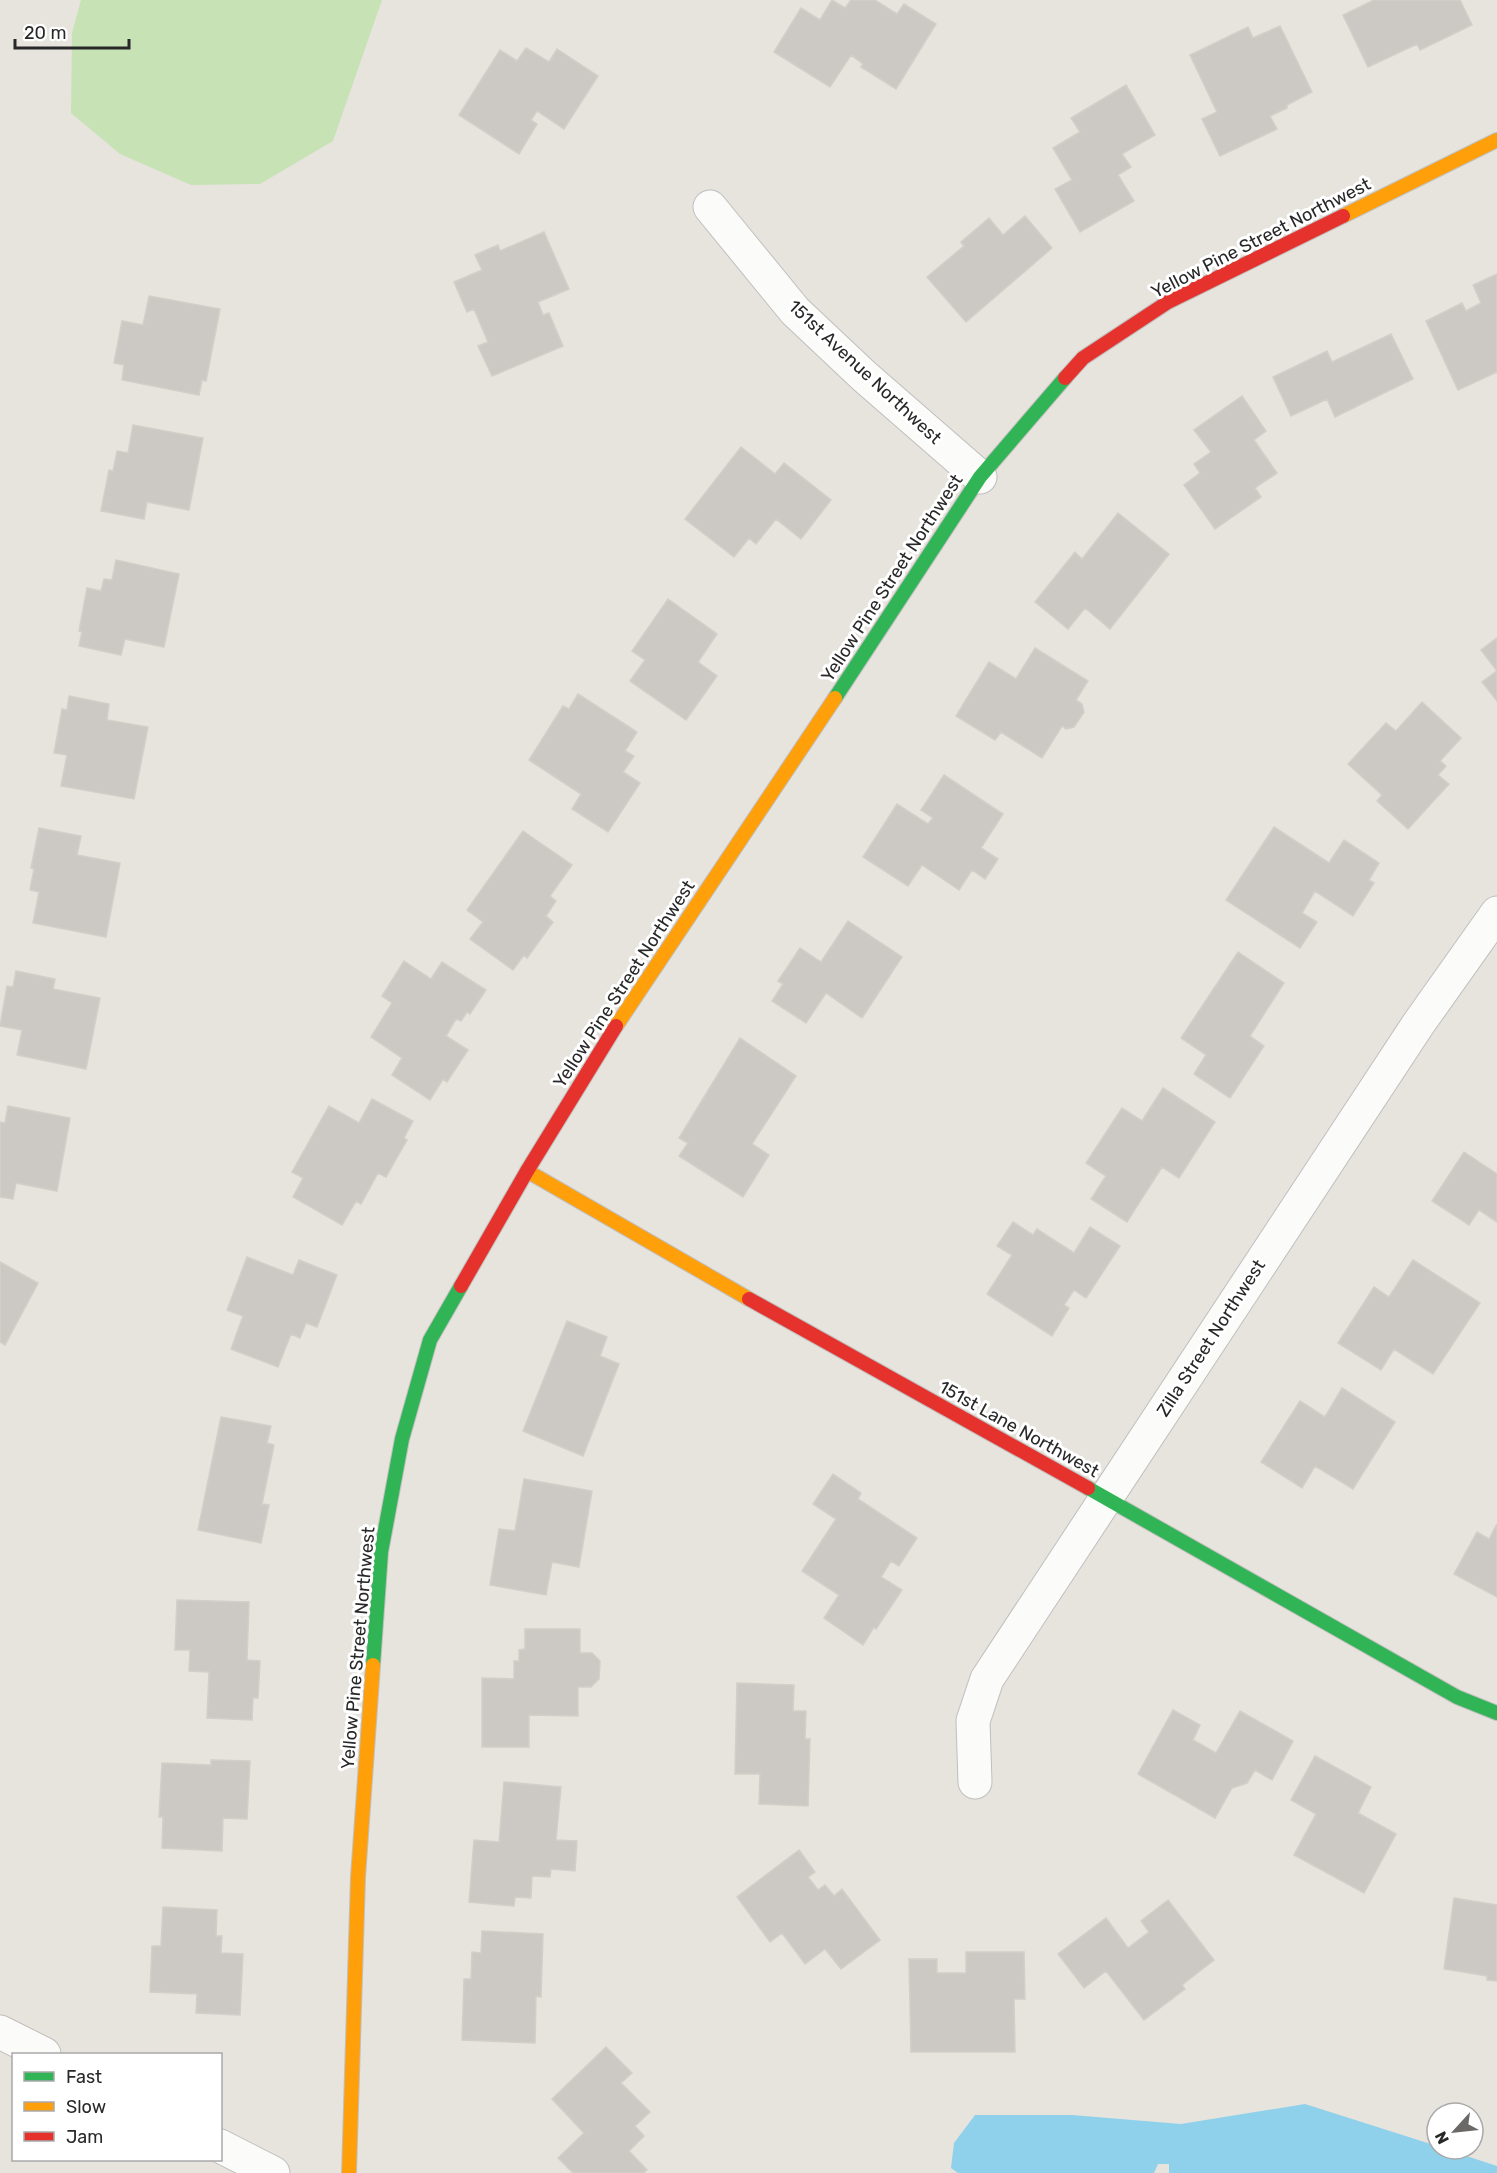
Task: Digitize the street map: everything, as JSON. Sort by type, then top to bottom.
[{"type":"street","name":"Yellow Pine Street Northwest","points":[[350,2173],[358,1877],[381,1552],[402,1439],[430,1340],[527,1171],[616,1026],[909,588],[980,477],[1083,358],[1168,302],[1497,140]]},
{"type":"street","name":"151st Avenue Northwest","points":[[710,207],[795,311],[864,376],[980,477]]},
{"type":"street","name":"Zilla Street Northwest","points":[[975,1782],[973,1721],[987,1679],[1419,1023],[1497,913]]},
{"type":"street","name":"151st Lane Northwest","points":[[527,1171],[822,1341],[1106,1498],[1457,1697],[1497,1713]]},
{"type":"street","points":[[0,2032],[40,2053]]},
{"type":"street","points":[[222,2147],[273,2173]]},
{"type":"green space","points":[[81,0],[382,0],[333,141],[260,184],[191,185],[120,154],[71,113],[72,33]]},
{"type":"water","points":[[1305,2104],[1425,2142],[1425,2161],[1482,2161],[1497,2166],[1497,2173],[1169,2173],[1169,2164],[1158,2164],[1154,2173],[958,2173],[951,2168],[954,2143],[975,2115],[1072,2115],[1181,2124]]},
{"type":"building","points":[[832,0],[845,8],[851,0],[875,0],[897,14],[904,4],[936,24],[896,89],[861,67],[863,64],[851,55],[830,87],[774,52],[801,8],[820,20]]},
{"type":"building","points":[[1374,0],[1460,0],[1472,25],[1420,50],[1417,44],[1368,67],[1343,15]]},
{"type":"building","points":[[1280,26],[1312,92],[1270,116],[1277,129],[1220,156],[1202,119],[1217,112],[1190,55],[1248,27],[1253,38]]},
{"type":"building","points":[[526,48],[549,62],[557,49],[598,76],[564,129],[537,111],[531,120],[537,124],[519,154],[459,115],[500,50],[517,61]]},
{"type":"building","points":[[1126,85],[1155,135],[1122,154],[1131,167],[1118,175],[1134,201],[1080,232],[1055,189],[1072,180],[1053,148],[1080,132],[1071,118]]},
{"type":"building","points":[[1025,216],[1052,248],[966,322],[927,277],[964,246],[961,242],[989,218],[1003,235]]},
{"type":"building","points":[[544,232],[569,289],[538,302],[543,315],[549,313],[563,346],[492,376],[478,346],[488,342],[474,309],[467,312],[454,282],[482,270],[475,255],[498,245],[500,251]]},
{"type":"building","points":[[1497,274],[1497,372],[1458,390],[1426,321],[1462,303],[1466,311],[1481,303],[1473,285]]},
{"type":"building","points":[[149,296],[220,309],[206,381],[202,380],[199,395],[122,380],[124,365],[114,363],[122,321],[143,325]]},
{"type":"building","points":[[1391,334],[1413,379],[1335,417],[1327,399],[1291,416],[1273,377],[1327,351],[1332,362]]},
{"type":"building","points":[[1242,396],[1266,431],[1254,440],[1277,473],[1255,488],[1261,497],[1215,529],[1184,485],[1200,473],[1194,464],[1211,452],[1194,430]]},
{"type":"building","points":[[133,425],[203,438],[189,510],[147,502],[144,519],[101,511],[109,470],[113,471],[117,451],[128,453]]},
{"type":"building","points":[[741,447],[775,474],[784,463],[831,500],[801,539],[776,519],[756,544],[749,538],[734,557],[685,519]]},
{"type":"building","points":[[1118,513],[1169,554],[1110,629],[1085,608],[1068,629],[1035,602],[1075,552],[1082,559]]},
{"type":"building","points":[[116,560],[179,574],[164,647],[125,639],[121,655],[79,646],[82,632],[79,631],[87,588],[101,591],[104,579],[112,580]]},
{"type":"building","points":[[668,599],[717,634],[698,662],[717,676],[686,720],[630,681],[645,660],[632,651]]},
{"type":"building","points":[[1497,638],[1497,671],[1481,650]]},
{"type":"building","points":[[1035,648],[1088,681],[1076,700],[1082,704],[1084,712],[1074,727],[1066,729],[1062,726],[1042,758],[1001,732],[995,740],[956,716],[989,662],[1016,679]]},
{"type":"building","points":[[1497,671],[1497,701],[1482,682]]},
{"type":"building","points":[[578,694],[637,732],[625,751],[634,756],[623,772],[640,783],[608,832],[572,809],[581,794],[529,760],[563,706],[569,709]]},
{"type":"building","points":[[69,696],[109,704],[107,720],[148,727],[134,799],[61,786],[67,755],[54,753],[62,709],[67,710]]},
{"type":"building","points":[[1422,702],[1461,738],[1440,761],[1446,766],[1438,775],[1449,784],[1408,829],[1377,801],[1382,795],[1348,764],[1386,723],[1396,731]]},
{"type":"building","points":[[944,775],[1003,814],[981,848],[998,859],[985,879],[972,870],[959,890],[922,865],[908,886],[863,857],[897,804],[928,824],[933,818],[921,810]]},
{"type":"building","points":[[1274,827],[1329,863],[1344,840],[1379,863],[1369,880],[1374,883],[1353,916],[1315,891],[1302,913],[1317,922],[1300,948],[1226,900]]},
{"type":"building","points":[[39,828],[81,836],[77,855],[120,863],[106,937],[33,923],[39,892],[30,890],[34,869],[31,868]]},
{"type":"building","points":[[523,831],[572,865],[550,896],[556,901],[546,916],[553,922],[527,958],[524,955],[513,970],[470,939],[483,922],[467,910]]},
{"type":"building","points":[[848,921],[902,957],[862,1018],[826,993],[806,1023],[772,1001],[783,984],[778,981],[800,948],[821,962]]},
{"type":"building","points":[[1238,952],[1284,983],[1250,1036],[1264,1046],[1230,1098],[1194,1074],[1206,1055],[1181,1038]]},
{"type":"building","points":[[404,961],[431,979],[442,962],[486,990],[470,1014],[467,1012],[461,1021],[456,1019],[446,1036],[468,1050],[447,1082],[443,1079],[430,1100],[392,1075],[402,1058],[371,1037],[392,1003],[382,996]]},
{"type":"building","points":[[16,971],[55,979],[53,989],[100,998],[86,1069],[17,1055],[22,1030],[0,1026],[7,986],[13,987]]},
{"type":"building","points":[[740,1038],[796,1076],[752,1144],[769,1155],[743,1197],[679,1156],[688,1143],[679,1138]]},
{"type":"building","points":[[1163,1088],[1215,1122],[1179,1178],[1162,1167],[1127,1222],[1091,1199],[1106,1176],[1086,1163],[1122,1108],[1142,1121]]},
{"type":"building","points":[[372,1099],[413,1121],[404,1138],[407,1140],[386,1177],[378,1173],[361,1204],[356,1201],[342,1225],[293,1197],[303,1178],[292,1172],[329,1106],[359,1123]]},
{"type":"building","points":[[8,1106],[70,1118],[57,1191],[16,1183],[13,1199],[0,1197],[0,1122],[5,1123]]},
{"type":"building","points":[[1464,1152],[1497,1174],[1497,1222],[1479,1210],[1469,1225],[1432,1201]]},
{"type":"building","points":[[1013,1222],[1033,1235],[1037,1229],[1074,1253],[1090,1227],[1120,1246],[1086,1298],[1074,1290],[1064,1305],[1069,1308],[1052,1336],[987,1294],[1012,1255],[997,1246]]},
{"type":"building","points":[[247,1257],[293,1275],[299,1260],[337,1275],[317,1327],[306,1323],[300,1338],[291,1334],[278,1367],[231,1349],[243,1316],[227,1310]]},
{"type":"building","points":[[1413,1260],[1480,1303],[1433,1374],[1394,1349],[1381,1370],[1338,1343],[1374,1287],[1389,1297]]},
{"type":"building","points":[[0,1262],[38,1283],[5,1345],[0,1342]]},
{"type":"building","points":[[567,1321],[607,1337],[600,1356],[619,1364],[583,1456],[523,1431]]},
{"type":"building","points":[[1342,1388],[1395,1422],[1353,1489],[1315,1466],[1302,1488],[1261,1462],[1300,1401],[1325,1417]]},
{"type":"building","points":[[221,1417],[271,1426],[267,1443],[274,1445],[262,1504],[269,1505],[261,1543],[198,1530]]},
{"type":"building","points":[[833,1474],[861,1493],[858,1499],[917,1538],[899,1566],[891,1561],[881,1577],[902,1590],[863,1645],[824,1618],[839,1595],[802,1571],[836,1519],[813,1504]]},
{"type":"building","points":[[524,1479],[592,1491],[579,1567],[552,1562],[546,1595],[490,1585],[499,1529],[515,1531]]},
{"type":"building","points":[[1497,1524],[1497,1597],[1454,1574],[1477,1532],[1489,1539]]},
{"type":"building","points":[[177,1600],[249,1602],[247,1660],[260,1661],[258,1698],[253,1698],[252,1720],[207,1718],[209,1672],[189,1671],[190,1650],[175,1650]]},
{"type":"building","points":[[525,1629],[580,1629],[580,1653],[592,1653],[600,1661],[599,1679],[591,1687],[578,1687],[578,1716],[529,1715],[529,1747],[482,1747],[482,1678],[514,1679],[514,1661],[519,1661],[519,1650],[525,1649]]},
{"type":"building","points":[[737,1683],[794,1685],[793,1711],[806,1711],[805,1739],[810,1739],[808,1806],[759,1804],[760,1774],[735,1774]]},
{"type":"building","points":[[1173,1710],[1200,1725],[1193,1740],[1216,1753],[1240,1711],[1293,1741],[1272,1780],[1255,1770],[1247,1783],[1232,1788],[1215,1818],[1138,1774]]},
{"type":"building","points":[[1315,1756],[1371,1787],[1358,1813],[1396,1834],[1364,1893],[1294,1855],[1316,1814],[1291,1800]]},
{"type":"building","points":[[211,1760],[250,1761],[247,1819],[223,1818],[222,1851],[162,1848],[163,1817],[159,1817],[162,1763],[211,1765]]},
{"type":"building","points":[[504,1782],[561,1787],[556,1840],[577,1841],[575,1871],[551,1869],[550,1877],[532,1876],[531,1898],[515,1897],[514,1906],[469,1902],[474,1840],[499,1842]]},
{"type":"building","points":[[799,1850],[815,1872],[808,1877],[818,1890],[825,1885],[834,1896],[842,1889],[880,1940],[841,1969],[825,1949],[805,1964],[782,1933],[770,1942],[737,1897]]},
{"type":"building","points":[[1454,1898],[1497,1905],[1497,1981],[1487,1980],[1487,1976],[1444,1969]]},
{"type":"building","points":[[1168,1900],[1214,1960],[1182,1985],[1185,1989],[1144,2020],[1106,1971],[1084,1988],[1058,1954],[1106,1918],[1128,1948],[1149,1932],[1141,1921]]},
{"type":"building","points":[[163,1907],[217,1910],[216,1936],[222,1936],[221,1953],[243,1954],[240,2015],[196,2013],[197,1994],[150,1992],[152,1946],[161,1946]]},
{"type":"building","points":[[482,1931],[543,1934],[541,1997],[536,1996],[535,2043],[462,2040],[464,1979],[471,1979],[472,1952],[481,1953]]},
{"type":"building","points":[[966,1952],[1024,1952],[1025,1999],[1014,1999],[1015,2052],[911,2052],[909,1959],[937,1959],[937,1973],[966,1973]]},
{"type":"building","points":[[606,2047],[632,2073],[621,2083],[650,2112],[635,2126],[644,2136],[629,2151],[647,2170],[643,2173],[573,2173],[558,2158],[584,2133],[552,2099]]},
{"type":"traffic: fast","points":[[835,698],[980,477],[1065,378]]},
{"type":"traffic: fast","points":[[373,1665],[381,1552],[402,1439],[430,1340],[461,1286]]},
{"type":"traffic: fast","points":[[1088,1488],[1457,1697],[1497,1713]]},
{"type":"traffic: slow","points":[[1343,216],[1497,140]]},
{"type":"traffic: slow","points":[[616,1026],[835,698]]},
{"type":"traffic: slow","points":[[527,1171],[749,1299]]},
{"type":"traffic: slow","points":[[349,2173],[358,1877],[373,1665]]},
{"type":"traffic: jam","points":[[1065,378],[1083,358],[1168,302],[1343,216]]},
{"type":"traffic: jam","points":[[461,1286],[527,1171],[616,1026]]},
{"type":"traffic: jam","points":[[749,1299],[1088,1488]]}]
